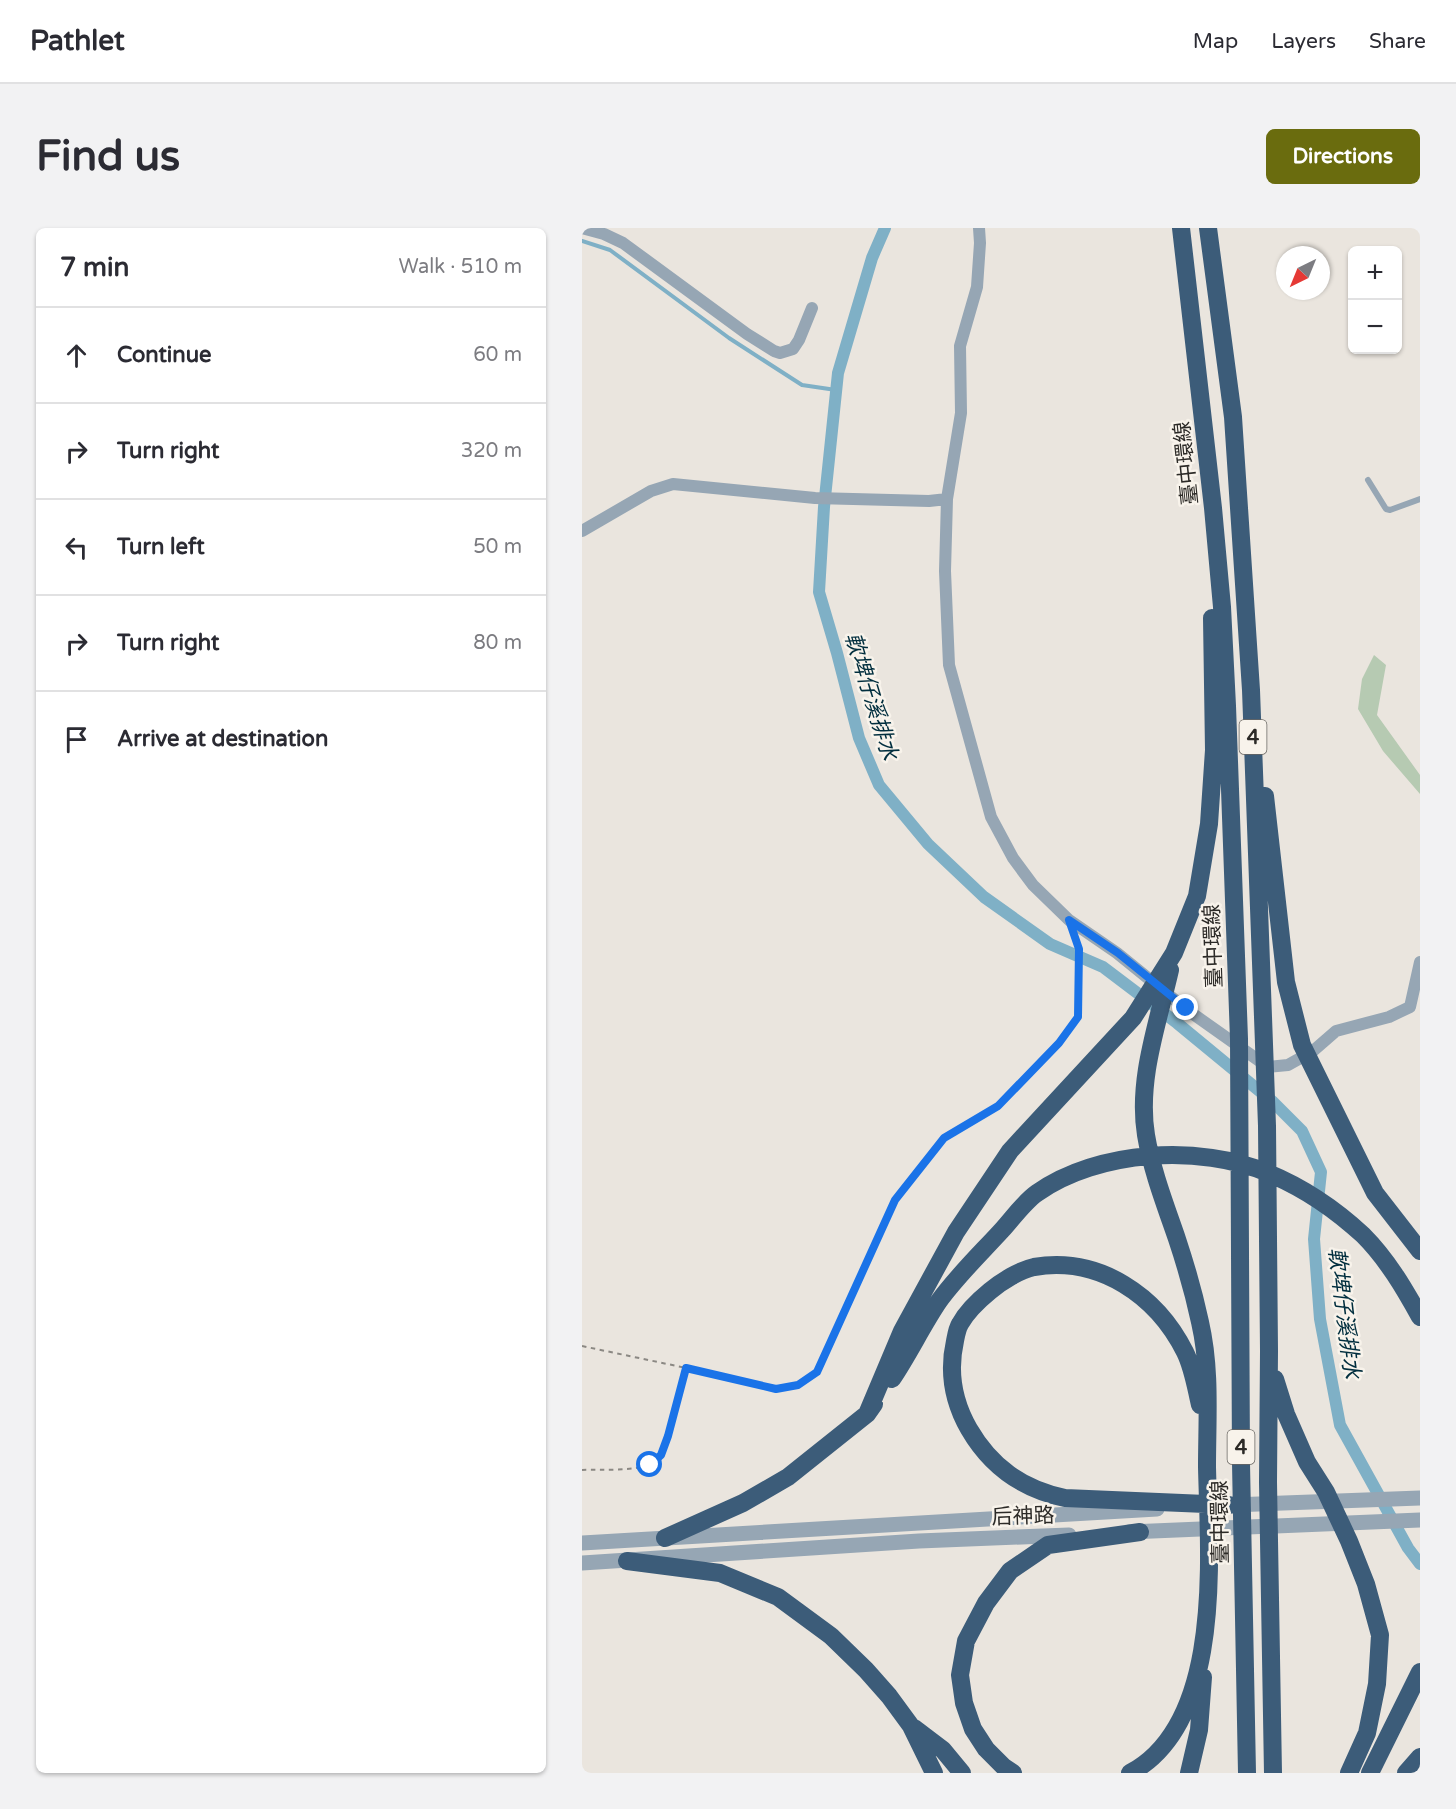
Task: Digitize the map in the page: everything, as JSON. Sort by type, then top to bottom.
[{"type":"highway","name":"臺中環線","points":[[1181,228],[1213,508],[1227,695],[1239,1039],[1241,1451],[1247,1773]]},
{"type":"highway","name":"4","points":[[1208,228],[1233,417],[1251,690],[1267,1126],[1268,1517],[1273,1773]]},
{"type":"highway","points":[[1189,1773],[1199,1730],[1207,1621],[1209,1561],[1207,1363],[1201,1324],[1177,1239],[1157,1182],[1145,1134],[1143,1103],[1145,1072],[1174,953],[1197,896],[1209,824],[1214,750],[1213,508]]},
{"type":"highway","points":[[1251,690],[1286,982],[1302,1045],[1375,1193],[1420,1251]]},
{"type":"highway","points":[[867,1414],[902,1331],[956,1232],[1010,1151],[1133,1018],[1174,953]]},
{"type":"highway","points":[[665,1538],[743,1503],[788,1477],[867,1414],[940,1300],[970,1265],[1036,1194],[1084,1168],[1128,1158],[1161,1155],[1194,1156],[1234,1163],[1267,1173],[1301,1190],[1338,1214],[1363,1236],[1385,1261],[1420,1317]]},
{"type":"highway","points":[[1207,1445],[1196,1384],[1186,1354],[1168,1322],[1143,1296],[1111,1276],[1074,1265],[1033,1267],[999,1283],[977,1301],[959,1325],[951,1358],[952,1385],[961,1415],[976,1441],[994,1463],[1018,1481],[1045,1493],[1065,1498],[1229,1505]]},
{"type":"highway","points":[[1269,1352],[1286,1414],[1307,1462],[1326,1492],[1349,1542],[1366,1584],[1380,1635],[1377,1684],[1367,1733],[1349,1773]]},
{"type":"highway","points":[[1013,1773],[986,1749],[973,1729],[964,1703],[960,1674],[966,1641],[986,1603],[1010,1571],[1048,1545],[1140,1532]]},
{"type":"highway","points":[[627,1561],[720,1573],[778,1597],[831,1636],[890,1696],[910,1726],[934,1773]]},
{"type":"highway","points":[[1130,1773],[1159,1750],[1179,1723],[1194,1687],[1207,1621]]},
{"type":"highway","points":[[1370,1773],[1420,1672]]},
{"type":"highway","points":[[910,1726],[944,1750],[962,1773]]},
{"type":"highway","points":[[1406,1773],[1420,1757]]},
{"type":"street","points":[[582,228],[604,234],[623,243],[747,334],[774,351],[780,353],[794,349],[812,308]]},
{"type":"street","points":[[979,228],[977,287],[960,346],[961,413],[947,499],[945,571],[949,665],[991,817],[1013,858],[1033,885],[1069,920],[1118,953],[1186,1008],[1268,1067],[1288,1065],[1313,1051],[1336,1030],[1389,1017],[1410,1007],[1420,962]]},
{"type":"street","points":[[582,531],[651,491],[673,484],[850,500],[929,501],[947,499]]},
{"type":"street","name":"后神路","points":[[582,1543],[1229,1505],[1420,1498]]},
{"type":"street","name":"后神路","points":[[582,1563],[919,1541],[1420,1520]]},
{"type":"lane","points":[[1368,480],[1386,509],[1390,510],[1420,499]]},
{"type":"path","points":[[582,1347],[776,1389],[798,1385],[817,1372],[895,1200],[944,1138],[998,1106],[1059,1043],[1078,1017],[1079,949],[1069,920]]},
{"type":"path","points":[[582,1470],[650,1465],[661,1455],[686,1368]]},
{"type":"green space","points":[[1374,655],[1386,665],[1377,715],[1420,775],[1420,794],[1383,751],[1358,709],[1362,679]]},
{"type":"waterway","name":"軟埤仔溪排水","points":[[885,228],[872,258],[838,373],[824,507],[819,592],[859,738],[879,785],[928,844],[984,897],[1050,944],[1103,967],[1177,1023],[1273,1102],[1302,1131],[1321,1172],[1314,1239],[1320,1319],[1340,1425],[1408,1548],[1420,1564]]},
{"type":"waterway","points":[[582,241],[610,250],[729,338],[802,385],[836,390]]},
{"type":"route","points":[[650,1465],[661,1455],[686,1368],[776,1389],[798,1385],[817,1372],[895,1200],[944,1138],[998,1106],[1059,1043],[1078,1017],[1079,949],[1069,920],[1118,953],[1186,1008]]}]
